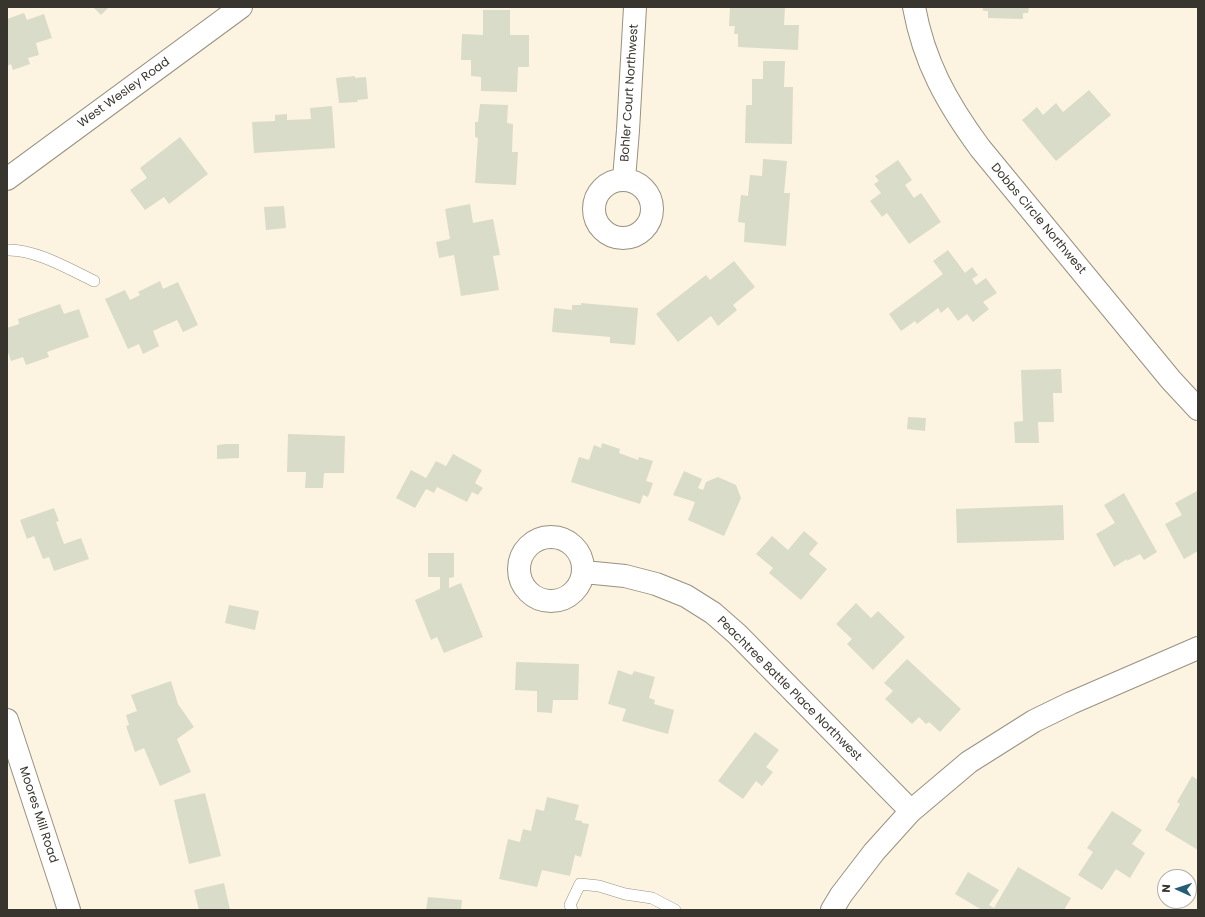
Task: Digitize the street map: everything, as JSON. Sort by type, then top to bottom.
[{"type":"street","name":"West Wesley Road","points":[[7,178],[241,7]]},
{"type":"street","name":"Bohler Court Northwest","points":[[624,179],[635,7]]},
{"type":"street","name":"Dobbs Circle Northwest","points":[[914,7],[918,28],[928,60],[942,91],[960,120],[990,160],[1171,380],[1198,409]]},
{"type":"street","name":"Peachtree Battle Place Northwest","points":[[584,572],[625,576],[656,584],[686,596],[713,613],[737,634],[911,811]]},
{"type":"street","points":[[832,910],[841,895],[874,852],[911,811],[969,762],[1034,721],[1071,703],[1198,648]]},
{"type":"street","name":"Moores Mill Road","points":[[7,720],[58,872],[69,910]]},
{"type":"lane","points":[[7,250],[28,252],[94,281]]},
{"type":"lane","points":[[572,910],[570,905],[580,884],[599,886],[625,894],[652,898],[675,910]]},
{"type":"building","points":[[93,7],[109,7],[101,15]]},
{"type":"building","points":[[730,7],[785,7],[784,25],[799,25],[798,50],[738,47],[738,34],[734,34],[735,26],[729,26]]},
{"type":"building","points":[[983,7],[1029,7],[1028,13],[1023,13],[1023,19],[988,18],[988,11],[983,11]]},
{"type":"building","points":[[483,10],[510,10],[510,35],[529,35],[529,67],[518,67],[517,92],[481,91],[481,77],[471,76],[471,60],[461,60],[462,34],[483,35]]},
{"type":"building","points":[[24,13],[27,20],[44,14],[52,38],[36,43],[39,55],[28,58],[30,64],[13,70],[11,64],[7,66],[7,19]]},
{"type":"building","points":[[763,61],[785,61],[784,87],[793,87],[792,144],[745,143],[746,105],[752,105],[752,79],[763,79]]},
{"type":"building","points":[[355,76],[355,78],[366,77],[368,99],[357,100],[358,102],[339,103],[336,78]]},
{"type":"building","points":[[1089,90],[1111,115],[1056,161],[1022,120],[1037,107],[1043,115],[1056,103],[1063,112]]},
{"type":"building","points":[[480,104],[508,105],[507,123],[513,124],[512,152],[518,152],[516,185],[475,183],[478,138],[475,137],[475,122],[478,122]]},
{"type":"building","points":[[332,106],[335,148],[254,153],[252,122],[275,121],[275,115],[287,114],[287,120],[311,119],[310,108]]},
{"type":"building","points":[[180,137],[208,174],[169,204],[164,197],[145,210],[130,190],[147,178],[140,168]]},
{"type":"building","points":[[763,159],[787,161],[784,193],[790,193],[786,246],[744,242],[745,223],[738,222],[741,195],[748,196],[750,175],[762,176]]},
{"type":"building","points":[[898,160],[912,180],[905,185],[914,198],[921,193],[941,222],[909,244],[887,213],[882,217],[870,201],[881,193],[874,184],[879,181],[875,176]]},
{"type":"building","points":[[470,204],[473,223],[493,219],[500,255],[493,256],[499,290],[461,296],[454,255],[439,258],[436,242],[450,239],[445,209]]},
{"type":"building","points":[[284,206],[286,228],[266,230],[264,207]]},
{"type":"building","points":[[948,250],[965,273],[972,267],[978,275],[972,279],[976,285],[986,278],[997,293],[983,302],[989,309],[973,322],[967,314],[958,321],[948,307],[941,313],[938,308],[917,324],[915,321],[901,331],[889,314],[943,274],[933,261]]},
{"type":"building","points":[[734,261],[755,287],[733,305],[737,310],[718,326],[711,316],[678,342],[656,314],[706,275],[710,280]]},
{"type":"building","points":[[160,281],[163,289],[178,282],[198,325],[183,332],[177,320],[153,331],[159,346],[143,354],[139,344],[128,349],[105,299],[125,290],[130,300],[140,295],[138,292]]},
{"type":"building","points":[[581,303],[638,308],[635,345],[610,343],[610,337],[552,332],[554,308],[572,310],[572,305],[581,305]]},
{"type":"building","points":[[60,304],[64,314],[79,309],[89,337],[47,352],[49,357],[26,365],[23,357],[11,361],[7,349],[7,328],[19,324],[18,319]]},
{"type":"building","points":[[1061,369],[1062,393],[1053,393],[1054,422],[1038,422],[1039,443],[1015,443],[1014,422],[1023,421],[1021,370]]},
{"type":"building","points":[[908,417],[926,418],[925,431],[907,429]]},
{"type":"building","points":[[288,434],[345,436],[344,473],[324,473],[323,488],[305,488],[306,472],[287,472]]},
{"type":"building","points":[[602,443],[620,449],[619,453],[638,460],[639,457],[653,461],[646,481],[653,483],[648,497],[643,495],[640,504],[571,482],[579,457],[589,460],[594,445],[601,448]]},
{"type":"building","points":[[239,444],[239,458],[217,459],[217,445]]},
{"type":"building","points":[[453,454],[482,470],[475,483],[483,488],[478,495],[472,492],[467,502],[437,487],[434,493],[426,489],[415,508],[396,498],[411,470],[426,478],[436,461],[446,466]]},
{"type":"building","points":[[684,471],[702,479],[698,488],[703,490],[706,482],[718,477],[736,485],[741,498],[724,536],[688,520],[695,502],[673,495]]},
{"type":"building","points":[[1197,491],[1198,551],[1184,559],[1165,524],[1182,515],[1175,503]]},
{"type":"building","points":[[1124,493],[1157,552],[1144,560],[1140,554],[1127,561],[1127,559],[1114,567],[1096,534],[1115,523],[1104,505]]},
{"type":"building","points":[[1063,505],[1064,540],[957,543],[956,509]]},
{"type":"building","points":[[54,508],[59,521],[56,522],[64,544],[81,538],[89,559],[54,571],[49,557],[43,559],[34,536],[27,539],[20,520]]},
{"type":"building","points":[[804,531],[818,543],[809,554],[827,569],[801,600],[769,573],[773,568],[756,554],[772,536],[788,550]]},
{"type":"building","points":[[428,553],[454,553],[454,577],[449,578],[449,588],[461,583],[483,637],[444,653],[437,637],[431,640],[415,600],[440,589],[440,577],[428,577]]},
{"type":"building","points":[[856,603],[871,618],[878,611],[905,637],[873,670],[847,644],[852,639],[836,624]]},
{"type":"building","points":[[229,605],[259,611],[255,630],[225,623]]},
{"type":"building","points":[[907,659],[961,709],[940,732],[929,722],[926,724],[919,717],[912,724],[885,699],[893,691],[884,683]]},
{"type":"building","points":[[516,662],[579,664],[578,700],[553,700],[552,713],[537,712],[537,691],[515,690]]},
{"type":"building","points":[[618,670],[632,675],[634,671],[655,677],[649,698],[655,700],[654,704],[674,710],[668,734],[622,721],[626,709],[608,704]]},
{"type":"building","points":[[171,681],[178,704],[194,727],[177,739],[191,772],[160,786],[144,748],[135,752],[126,726],[129,725],[126,715],[137,711],[131,695]]},
{"type":"building","points":[[755,732],[779,750],[766,767],[773,772],[762,786],[756,781],[743,799],[718,781]]},
{"type":"building","points":[[1192,776],[1198,780],[1198,850],[1165,830],[1180,804],[1177,802]]},
{"type":"building","points":[[205,793],[221,856],[189,864],[174,800]]},
{"type":"building","points":[[547,797],[579,805],[575,820],[589,824],[581,857],[575,855],[570,876],[542,870],[537,887],[499,879],[508,839],[520,842],[523,829],[531,831],[536,809],[544,811]]},
{"type":"building","points":[[1112,811],[1142,830],[1132,844],[1145,853],[1130,878],[1116,869],[1102,890],[1078,875],[1093,852],[1087,848]]},
{"type":"building","points":[[1018,867],[1071,898],[1064,910],[982,910],[955,894],[968,872],[999,890],[989,905],[994,908]]},
{"type":"building","points":[[224,883],[230,910],[199,910],[194,890]]},
{"type":"building","points":[[428,897],[462,900],[461,910],[426,910]]}]
